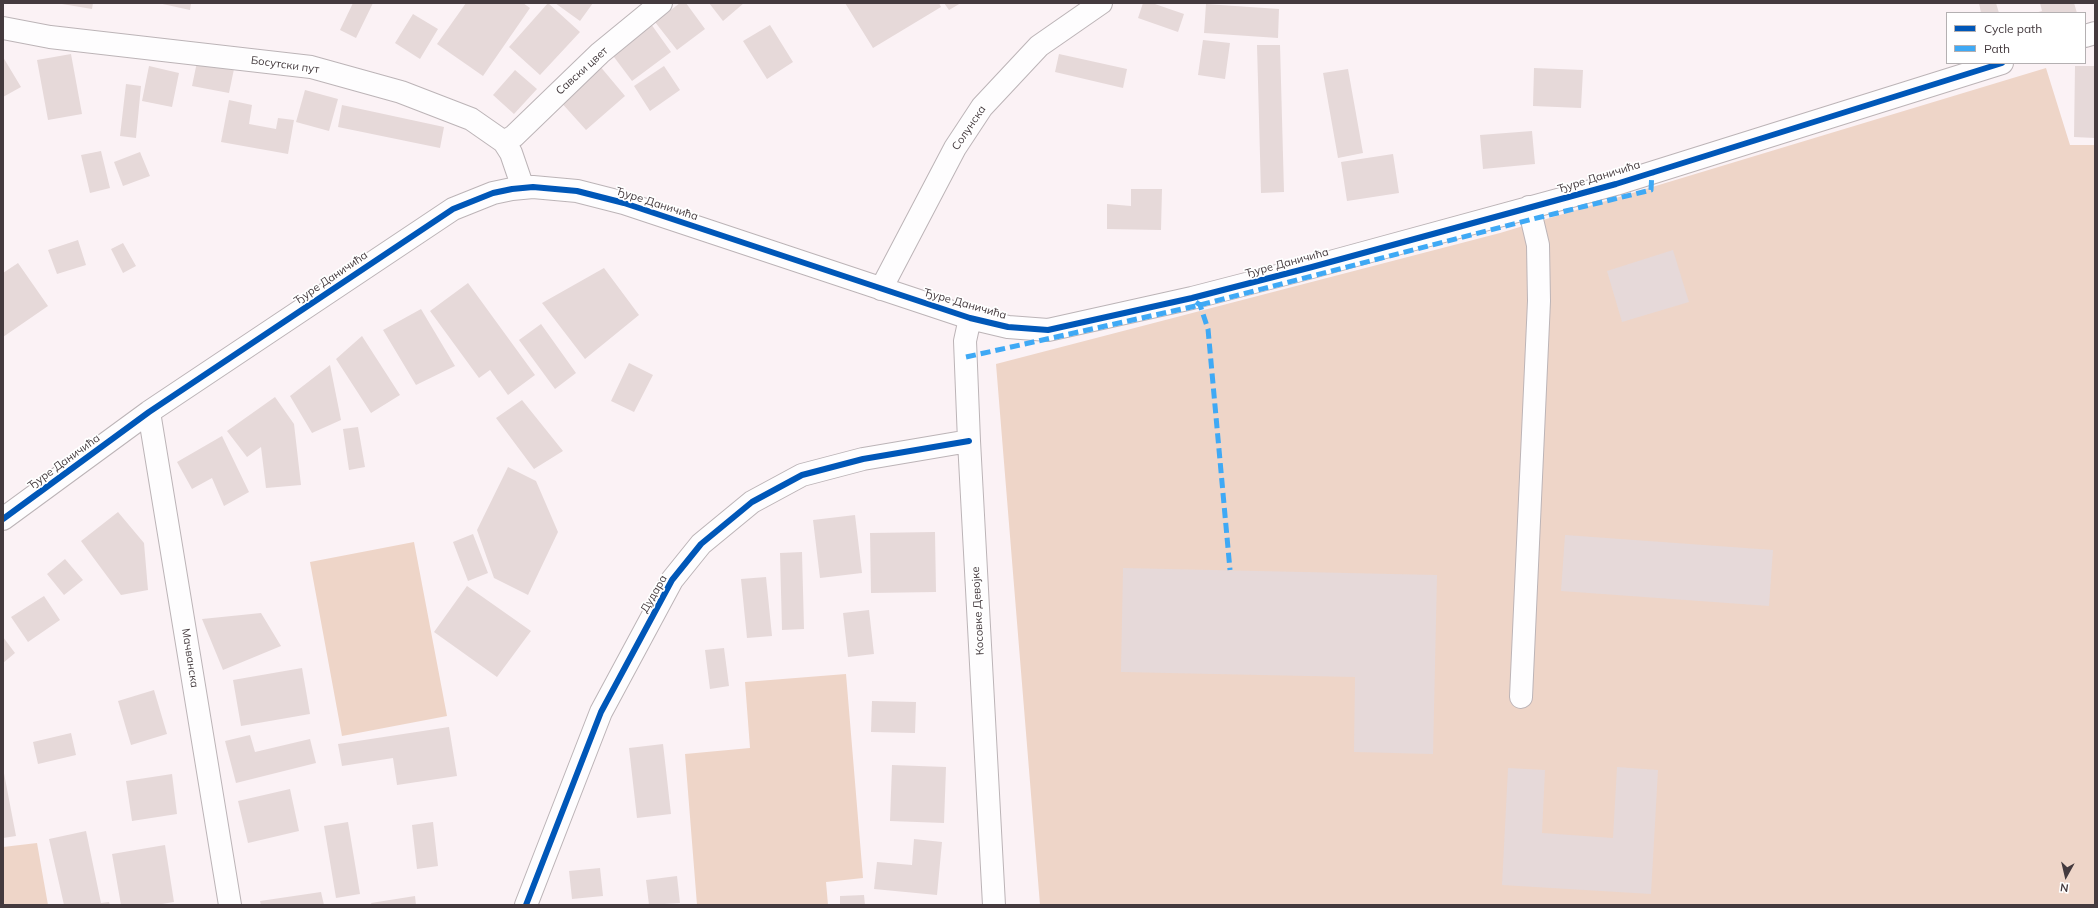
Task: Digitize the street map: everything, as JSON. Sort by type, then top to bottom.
[{"type":"street","name":"Савски цвет","points":[[504,142],[514,136],[600,53],[661,3]]},
{"type":"street","name":"Солунска","points":[[881,289],[955,148],[982,107],[1039,46],[1101,3]]},
{"type":"street","name":"Босутски пут","points":[[3,28],[50,37],[311,67],[401,92],[471,119],[504,142],[511,153],[523,188]]},
{"type":"street","name":"Ђуре Даничића","points":[[3,519],[149,412],[453,209],[493,194],[523,188],[552,188],[577,191],[624,203],[970,318],[1008,327],[1048,330],[1200,296],[1616,184],[1999,64]]},
{"type":"street","points":[[1521,697],[1539,301],[1538,245],[1529,208]]},
{"type":"street","name":"Косовке Девојке","points":[[970,318],[965,341],[969,441],[994,905]]},
{"type":"street","name":"Мачванска","points":[[149,412],[230,905]]},
{"type":"street","name":"Дудара","points":[[526,905],[601,712],[672,580],[701,544],[752,502],[802,475],[863,459],[969,441]]},
{"type":"shaded area","points":[[2046,68],[2070,145],[2095,145],[2095,905],[1040,905],[996,364],[1500,233]]},
{"type":"shaded area","points":[[414,542],[447,716],[342,736],[310,562]]},
{"type":"shaded area","points":[[846,674],[863,878],[826,882],[828,905],[697,905],[685,754],[750,748],[745,682]]},
{"type":"shaded area","points":[[37,843],[48,905],[3,905],[3,847]]},
{"type":"building","points":[[56,3],[93,3],[92,9]]},
{"type":"building","points":[[158,3],[191,3],[190,10]]},
{"type":"building","points":[[353,3],[373,3],[356,38],[340,30]]},
{"type":"building","points":[[466,3],[523,3],[530,8],[483,76],[437,44]]},
{"type":"building","points":[[548,3],[580,32],[540,75],[509,47]]},
{"type":"building","points":[[555,3],[593,3],[580,21]]},
{"type":"building","points":[[680,3],[686,3],[705,29],[677,50],[655,22]]},
{"type":"building","points":[[709,3],[744,3],[723,21]]},
{"type":"building","points":[[845,3],[939,3],[941,7],[873,48]]},
{"type":"building","points":[[944,3],[961,3],[949,10]]},
{"type":"building","points":[[1143,3],[1152,3],[1184,14],[1178,32],[1138,18]]},
{"type":"building","points":[[1979,3],[1996,3],[1999,12],[1981,12]]},
{"type":"building","points":[[2040,3],[2074,3],[2077,12],[2038,12],[2042,11]]},
{"type":"building","points":[[1206,4],[1279,9],[1278,38],[1204,33]]},
{"type":"building","points":[[413,14],[438,29],[420,59],[395,43]]},
{"type":"building","points":[[651,24],[671,52],[632,81],[611,53]]},
{"type":"building","points":[[770,25],[793,62],[767,79],[743,41]]},
{"type":"building","points":[[1203,40],[1230,43],[1225,79],[1198,75]]},
{"type":"building","points":[[1257,45],[1280,45],[1284,192],[1261,193]]},
{"type":"building","points":[[71,54],[82,114],[48,120],[37,60]]},
{"type":"building","points":[[1059,54],[1127,69],[1123,88],[1055,72]]},
{"type":"building","points":[[3,57],[21,87],[3,97]]},
{"type":"building","points":[[197,62],[234,69],[229,93],[192,86]]},
{"type":"building","points":[[599,65],[625,96],[586,130],[559,100]]},
{"type":"building","points":[[149,66],[179,73],[172,107],[142,101]]},
{"type":"building","points":[[664,66],[680,90],[650,111],[634,86]]},
{"type":"building","points":[[2075,66],[2095,66],[2095,138],[2074,137]]},
{"type":"building","points":[[1534,68],[1583,70],[1581,108],[1533,106]]},
{"type":"building","points":[[1348,69],[1363,153],[1338,158],[1323,73]]},
{"type":"building","points":[[515,70],[537,89],[514,114],[493,95]]},
{"type":"building","points":[[126,84],[141,86],[136,138],[120,136]]},
{"type":"building","points":[[305,90],[338,99],[329,131],[296,122]]},
{"type":"building","points":[[229,100],[252,105],[249,124],[276,129],[278,118],[294,120],[288,154],[221,142]]},
{"type":"building","points":[[342,105],[444,127],[440,148],[338,127]]},
{"type":"building","points":[[1532,131],[1535,164],[1483,169],[1480,135]]},
{"type":"building","points":[[101,151],[110,188],[90,193],[81,155]]},
{"type":"building","points":[[140,152],[150,176],[123,186],[114,162]]},
{"type":"building","points":[[1393,154],[1399,193],[1347,201],[1341,162]]},
{"type":"building","points":[[1131,189],[1162,189],[1161,230],[1107,229],[1107,204],[1131,206]]},
{"type":"building","points":[[78,240],[86,265],[57,274],[48,250]]},
{"type":"building","points":[[123,243],[136,266],[123,273],[111,249]]},
{"type":"building","points":[[1673,250],[1689,302],[1622,322],[1607,271]]},
{"type":"building","points":[[18,263],[48,306],[3,337],[3,273]]},
{"type":"building","points":[[604,268],[639,315],[585,359],[542,303]]},
{"type":"building","points":[[468,283],[535,375],[508,395],[490,370],[479,378],[430,311]]},
{"type":"building","points":[[421,309],[455,366],[416,385],[383,330]]},
{"type":"building","points":[[541,324],[576,373],[555,389],[519,340]]},
{"type":"building","points":[[362,336],[400,395],[371,413],[336,359]]},
{"type":"building","points":[[629,363],[653,375],[634,412],[611,401]]},
{"type":"building","points":[[330,365],[341,420],[312,433],[290,396]]},
{"type":"building","points":[[275,397],[294,424],[301,485],[266,488],[261,447],[247,457],[227,431]]},
{"type":"building","points":[[522,400],[563,451],[534,469],[496,418]]},
{"type":"building","points":[[358,427],[365,467],[349,470],[343,429]]},
{"type":"building","points":[[222,436],[249,492],[224,506],[212,478],[192,489],[177,462]]},
{"type":"building","points":[[508,467],[536,481],[558,532],[528,595],[494,578],[477,530]]},
{"type":"building","points":[[118,512],[144,543],[148,590],[121,595],[81,541]]},
{"type":"building","points":[[855,515],[862,573],[820,578],[813,520]]},
{"type":"building","points":[[935,532],[936,592],[871,593],[870,533]]},
{"type":"building","points":[[473,534],[488,573],[468,581],[453,542]]},
{"type":"building","points":[[1565,535],[1773,550],[1769,606],[1561,591]]},
{"type":"building","points":[[802,552],[804,629],[782,630],[780,553]]},
{"type":"building","points":[[65,559],[83,580],[64,595],[47,574]]},
{"type":"building","points":[[1123,568],[1437,575],[1433,754],[1354,752],[1355,677],[1121,672]]},
{"type":"building","points":[[766,577],[772,636],[747,638],[741,579]]},
{"type":"building","points":[[467,586],[531,631],[497,677],[434,632]]},
{"type":"building","points":[[44,596],[60,620],[28,642],[11,617]]},
{"type":"building","points":[[869,610],[874,654],[848,657],[843,613]]},
{"type":"building","points":[[261,613],[281,646],[223,670],[202,619]]},
{"type":"building","points":[[3,637],[15,653],[3,663]]},
{"type":"building","points":[[724,648],[729,686],[710,689],[705,650]]},
{"type":"building","points":[[302,668],[310,714],[241,726],[233,680]]},
{"type":"building","points":[[154,690],[167,734],[131,745],[118,701]]},
{"type":"building","points":[[872,701],[916,702],[915,733],[871,732]]},
{"type":"building","points":[[449,727],[457,776],[397,785],[393,758],[342,766],[338,744]]},
{"type":"building","points":[[71,733],[76,755],[38,764],[33,742]]},
{"type":"building","points":[[250,735],[255,752],[310,739],[316,763],[236,783],[225,741]]},
{"type":"building","points":[[663,744],[671,814],[637,818],[629,748]]},
{"type":"building","points":[[892,765],[946,767],[944,823],[890,821]]},
{"type":"building","points":[[1617,767],[1658,770],[1651,894],[1502,885],[1508,768],[1545,770],[1542,833],[1613,838]]},
{"type":"building","points":[[3,768],[16,836],[3,838]]},
{"type":"building","points":[[172,774],[177,814],[132,821],[126,781]]},
{"type":"building","points":[[290,789],[299,831],[248,843],[238,801]]},
{"type":"building","points":[[348,822],[360,894],[336,898],[324,826]]},
{"type":"building","points":[[433,822],[438,866],[417,869],[412,825]]},
{"type":"building","points":[[86,831],[101,903],[109,902],[110,905],[64,905],[49,839]]},
{"type":"building","points":[[914,839],[942,842],[937,895],[874,889],[877,862],[912,865]]},
{"type":"building","points":[[165,845],[174,902],[156,905],[121,905],[112,854]]},
{"type":"building","points":[[600,868],[603,896],[572,899],[569,871]]},
{"type":"building","points":[[677,876],[680,903],[649,905],[646,880]]},
{"type":"building","points":[[321,892],[324,905],[261,905],[260,901]]},
{"type":"building","points":[[864,895],[865,905],[840,905],[840,896]]},
{"type":"building","points":[[415,896],[416,905],[372,905],[371,903]]},
{"type":"marked path","points":[[966,357],[1200,305],[1651,190],[1652,171]]},
{"type":"marked path","points":[[1196,302],[1200,305],[1208,329],[1230,570]]},
{"type":"cycle path","points":[[3,519],[149,412],[453,209],[493,193],[533,187],[577,191],[624,203],[970,318],[1008,327],[1048,330],[1192,298],[1312,267],[1616,184],[1999,64]]},
{"type":"cycle path","points":[[526,905],[601,712],[672,580],[701,544],[752,502],[802,475],[863,459],[969,441]]}]
